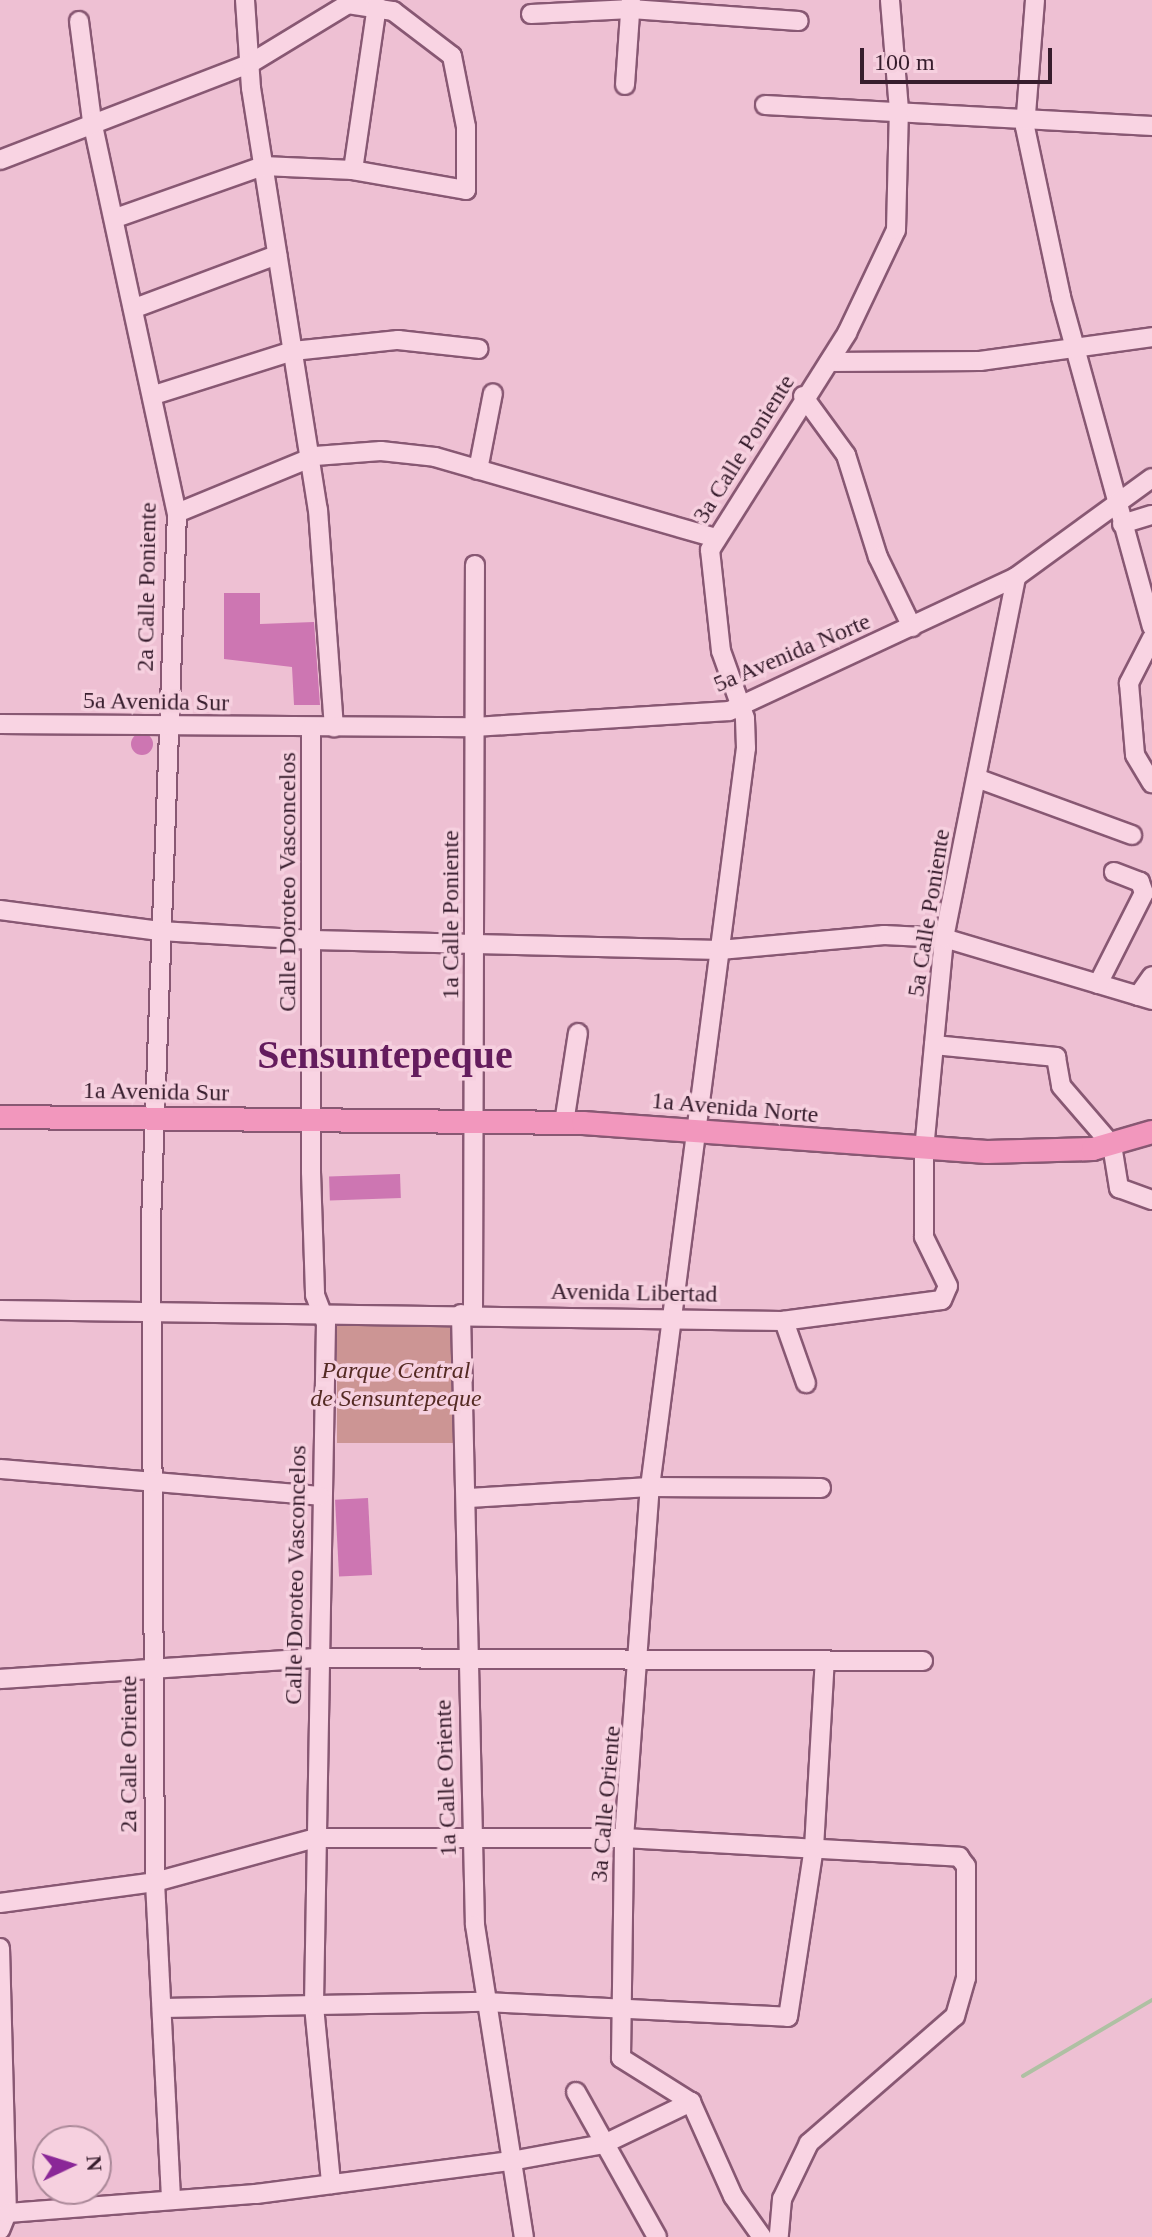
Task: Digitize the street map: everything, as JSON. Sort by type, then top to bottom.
[{"type":"main road","name":"1a Avenida Sur","points":[[0,1117],[156,1117],[311,1122]]},
{"type":"main road","name":"1a Avenida Norte","points":[[311,1122],[564,1123],[694,1129],[924,1150],[987,1152],[1112,1145],[1152,1132]]},
{"type":"street","points":[[245,0],[263,166],[311,457],[331,619],[334,727]]},
{"type":"street","name":"3a Calle Poniente","points":[[671,1317],[746,748],[741,705],[714,612],[709,563],[715,538],[803,396],[829,362],[896,230],[899,110],[890,0]]},
{"type":"street","points":[[1035,0],[1024,116],[1076,352],[1119,518],[1152,627]]},
{"type":"street","points":[[0,160],[92,121],[251,63],[348,4],[377,6],[423,29],[452,56],[470,168],[466,190],[353,170],[263,166],[118,217]]},
{"type":"street","points":[[531,14],[631,4],[799,21]]},
{"type":"street","points":[[625,85],[631,4]]},
{"type":"street","points":[[353,170],[377,6]]},
{"type":"street","name":"2a Calle Poniente","points":[[79,21],[92,121],[118,217],[177,513],[160,931],[151,1308]]},
{"type":"street","points":[[765,105],[1024,116],[1152,126]]},
{"type":"street","points":[[135,308],[277,255]]},
{"type":"street","points":[[829,362],[1076,352],[1152,337]]},
{"type":"street","points":[[154,395],[293,351],[398,340],[479,349]]},
{"type":"street","points":[[478,470],[493,393]]},
{"type":"street","points":[[803,396],[846,455],[878,557],[912,627]]},
{"type":"street","points":[[177,513],[311,457],[381,451],[478,470],[715,538]]},
{"type":"street","points":[[1119,518],[1152,478]]},
{"type":"street","name":"5a Avenida Norte","points":[[311,728],[474,727],[662,720],[741,705],[1016,577],[1119,518],[1152,515]]},
{"type":"street","name":"1a Calle Poniente","points":[[467,1314],[477,940],[475,565]]},
{"type":"street","name":"5a Calle Poniente","points":[[942,1300],[948,1286],[924,1237],[924,1150],[944,938],[979,779],[1016,577]]},
{"type":"street","points":[[1152,638],[1129,683],[1135,755],[1152,783]]},
{"type":"street","name":"5a Avenida Sur","points":[[0,724],[311,728]]},
{"type":"street","name":"Calle Doroteo Vasconcelos","points":[[311,728],[311,1122],[315,1295],[324,1311],[314,2006],[331,2184]]},
{"type":"street","points":[[979,779],[1132,835]]},
{"type":"street","points":[[1098,984],[1144,893],[1140,882],[1114,872]]},
{"type":"street","points":[[0,910],[160,931],[313,940],[477,940],[720,950],[884,935],[944,938],[1145,998],[1152,976]]},
{"type":"street","points":[[564,1123],[578,1033]]},
{"type":"street","points":[[934,1045],[1050,1053],[1061,1086],[1112,1145],[1119,1188],[1152,1200]]},
{"type":"street","name":"Avenida Libertad","points":[[0,1310],[151,1308],[784,1321],[942,1300]]},
{"type":"street","name":"2a Calle Oriente","points":[[151,1308],[157,1486],[153,1664],[155,1882],[171,2199]]},
{"type":"street","name":"1a Calle Oriente","points":[[467,1314],[467,1657],[472,1840],[485,2002],[524,2237]]},
{"type":"street","name":"3a Calle Oriente","points":[[671,1317],[650,1487],[642,1657],[624,1838],[617,2009],[621,2058],[691,2102]]},
{"type":"street","points":[[784,1321],[806,1383]]},
{"type":"street","points":[[0,1469],[157,1486],[320,1496]]},
{"type":"street","points":[[469,1498],[650,1487],[821,1488]]},
{"type":"street","points":[[0,1679],[153,1664],[318,1658],[642,1657],[923,1661]]},
{"type":"street","points":[[163,2008],[485,2002],[788,2017],[814,1848],[825,1660]]},
{"type":"street","points":[[0,1903],[155,1882],[316,1838],[624,1838],[959,1857],[966,1866],[966,1978],[955,2016],[809,2143],[782,2199],[779,2237]]},
{"type":"street","points":[[0,1948],[3,2222],[171,2199],[331,2184],[511,2161],[604,2144],[691,2102],[733,2196],[762,2237]]},
{"type":"street","points":[[576,2092],[657,2237]]},
{"type":"green space","name":"Parque Central de Sensuntepeque","points":[[337,1325],[456,1325],[456,1443],[337,1443]]},
{"type":"building","points":[[224,593],[260,593],[260,624],[314,622],[320,705],[294,705],[292,667],[224,659]]},
{"type":"building","points":[[142,733],[150,736],[153,744],[150,752],[142,755],[134,752],[131,744],[134,736]]},
{"type":"building","points":[[400,1174],[401,1198],[330,1200],[329,1176]]},
{"type":"building","points":[[368,1498],[372,1575],[339,1577],[335,1500]]},
{"type":"waterway","points":[[1023,2076],[1152,2000]]},
{"type":"district","name":"Sensuntepeque","points":[[385,1055]]}]
